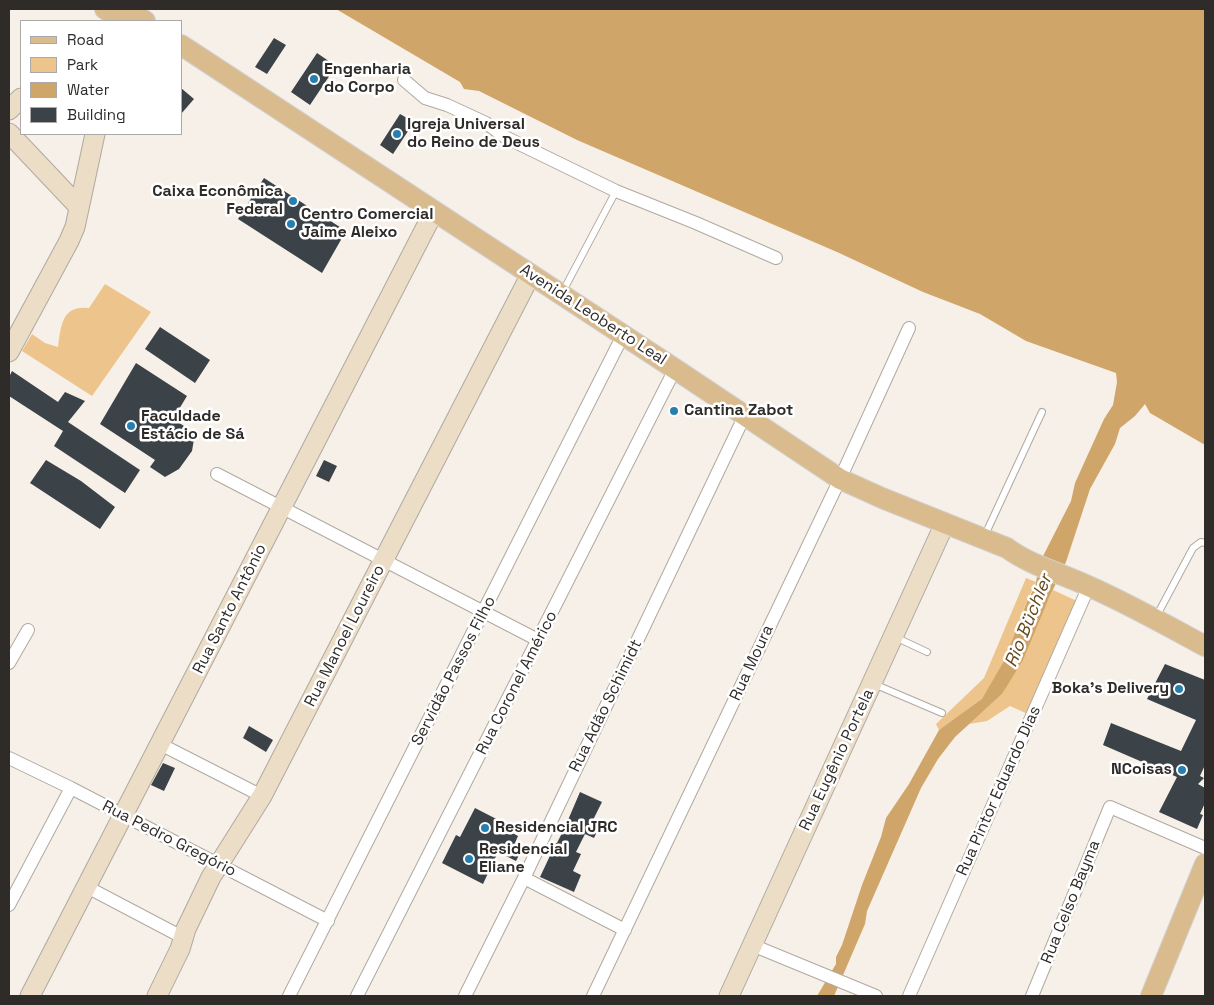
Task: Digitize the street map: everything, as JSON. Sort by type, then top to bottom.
[{"type":"main road","points":[[114,14],[141,20]]},
{"type":"main road","name":"Avenida Leoberto Leal","points":[[182,46],[528,279],[618,344],[673,374]]},
{"type":"main road","name":"Avenida Leoberto Leal","points":[[182,59],[429,221],[528,279],[561,294],[673,374],[872,506],[984,539],[1007,548],[1026,560]]},
{"type":"main road","name":"Avenida Leoberto Leal","points":[[943,528],[1008,560],[1026,560]]},
{"type":"main road","points":[[1026,560],[1089,586],[1155,618],[1205,646]]},
{"type":"main road","points":[[1151,996],[1205,864]]},
{"type":"main road","points":[[1165,996],[1205,894]]},
{"type":"street","points":[[404,80],[425,98],[446,104],[486,123],[505,137],[616,191],[776,258]]},
{"type":"street","points":[[9,110],[20,99]]},
{"type":"street","points":[[9,133],[79,207]]},
{"type":"street","points":[[9,352],[62,256],[75,227],[96,135]]},
{"type":"street","name":"Rua Santo Antônio","points":[[30,996],[429,221]]},
{"type":"street","name":"Rua Manoel Loureiro","points":[[157,996],[184,938],[186,929],[218,864],[262,796],[528,279]]},
{"type":"street","name":"Rua Moura","points":[[593,996],[837,484],[909,328]]},
{"type":"street","name":"Servidão Passos Filho","points":[[289,996],[618,344]]},
{"type":"street","name":"Rua Coronel Américo","points":[[357,996],[673,374]]},
{"type":"street","name":"Rua Adão Schimidt","points":[[465,996],[524,878],[742,420]]},
{"type":"street","points":[[216,474],[538,640]]},
{"type":"street","name":"Rua Eugênio Portela","points":[[729,996],[943,528]]},
{"type":"street","name":"Rua Pintor Eduardo Dias","points":[[909,996],[1089,586]]},
{"type":"street","points":[[9,663],[28,630]]},
{"type":"street","points":[[160,744],[262,796]]},
{"type":"street","name":"Rua Pedro Gregório","points":[[9,758],[328,921]]},
{"type":"street","points":[[9,906],[71,788]]},
{"type":"street","name":"Rua Celso Bayma","points":[[1032,996],[1110,807],[1205,848]]},
{"type":"street","points":[[524,878],[625,930]]},
{"type":"street","points":[[87,887],[184,938]]},
{"type":"street","points":[[752,945],[876,996]]},
{"type":"lane","points":[[561,294],[616,191]]},
{"type":"lane","points":[[984,539],[1042,412]]},
{"type":"lane","points":[[1155,618],[1193,548],[1201,542],[1205,543]]},
{"type":"lane","points":[[894,637],[927,652]]},
{"type":"lane","points":[[872,684],[942,713]]},
{"type":"green space","points":[[105,284],[151,312],[92,396],[22,351],[32,334],[45,343],[58,347],[64,318],[73,310],[89,308]]},
{"type":"green space","points":[[1026,578],[1036,582],[998,675],[983,698],[962,716],[939,730],[936,724],[984,678]]},
{"type":"green space","points":[[1053,590],[1077,601],[1030,715],[1010,706],[987,721],[969,724],[1002,694]]},
{"type":"water","name":"Rio Büchler","points":[[336,9],[1205,9],[1205,445],[1150,413],[1145,404],[1135,416],[1120,428],[1115,444],[1090,489],[1066,562],[1023,660],[1002,694],[955,737],[938,759],[921,788],[867,911],[865,924],[834,996],[817,996],[836,964],[836,957],[881,837],[886,818],[909,784],[939,730],[982,699],[1004,661],[1028,599],[1035,587],[1040,562],[1071,501],[1075,483],[1104,419],[1113,405],[1117,382],[1116,373],[1026,341],[980,314],[923,292],[837,252],[577,140],[479,91],[464,89],[460,82]]},
{"type":"building","points":[[274,38],[286,45],[267,74],[255,67]]},
{"type":"building","name":"Engenharia do Corpo","points":[[317,53],[336,66],[310,105],[291,92]]},
{"type":"building","points":[[182,89],[194,99],[182,113]]},
{"type":"building","name":"Igreja Universal do Reino de Deus","points":[[400,114],[414,122],[393,154],[380,145]]},
{"type":"building","name":"Centro Comercial Jaime Aleixo","points":[[264,178],[346,231],[322,273],[238,219]]},
{"type":"building","points":[[160,327],[210,360],[195,383],[145,349]]},
{"type":"building","points":[[136,363],[187,396],[173,419],[195,433],[192,451],[179,469],[165,477],[150,467],[155,460],[100,424]]},
{"type":"building","points":[[12,371],[58,402],[65,392],[85,401],[68,422],[140,470],[125,493],[54,446],[63,431],[9,396],[9,377]]},
{"type":"building","points":[[46,460],[81,481],[115,507],[100,529],[30,483]]},
{"type":"building","points":[[324,460],[337,466],[329,482],[316,476]]},
{"type":"building","points":[[1165,664],[1205,680],[1205,765],[1200,776],[1204,778],[1198,784],[1205,788],[1205,803],[1200,814],[1203,815],[1197,829],[1159,812],[1177,777],[1103,745],[1111,723],[1181,751],[1196,720],[1147,699]]},
{"type":"building","points":[[249,726],[273,740],[266,752],[243,738]]},
{"type":"building","points":[[163,763],[175,768],[164,791],[151,785]]},
{"type":"building","points":[[580,792],[602,802],[593,820],[601,823],[594,838],[585,834],[576,852],[581,854],[573,871],[581,875],[574,892],[540,877]]},
{"type":"building","points":[[475,808],[508,825],[505,829],[518,836],[515,843],[523,847],[516,861],[498,852],[483,884],[442,863],[456,835],[460,837]]},
{"type":"place","name":"Engenharia do Corpo","points":[[314,79]]},
{"type":"place","name":"Igreja Universal do Reino de Deus","points":[[397,134]]},
{"type":"place","name":"Caixa Econômica Federal","points":[[293,201]]},
{"type":"place","name":"Centro Comercial Jaime Aleixo","points":[[291,224]]},
{"type":"place","name":"Cantina Zabot","points":[[674,411]]},
{"type":"place","name":"Faculdade Estácio de Sá","points":[[131,426]]},
{"type":"place","name":"Boka's Delivery","points":[[1179,689]]},
{"type":"place","name":"NCoisas","points":[[1182,770]]},
{"type":"place","name":"Residencial JRC","points":[[485,828]]},
{"type":"place","name":"Residencial Eliane","points":[[469,859]]}]
